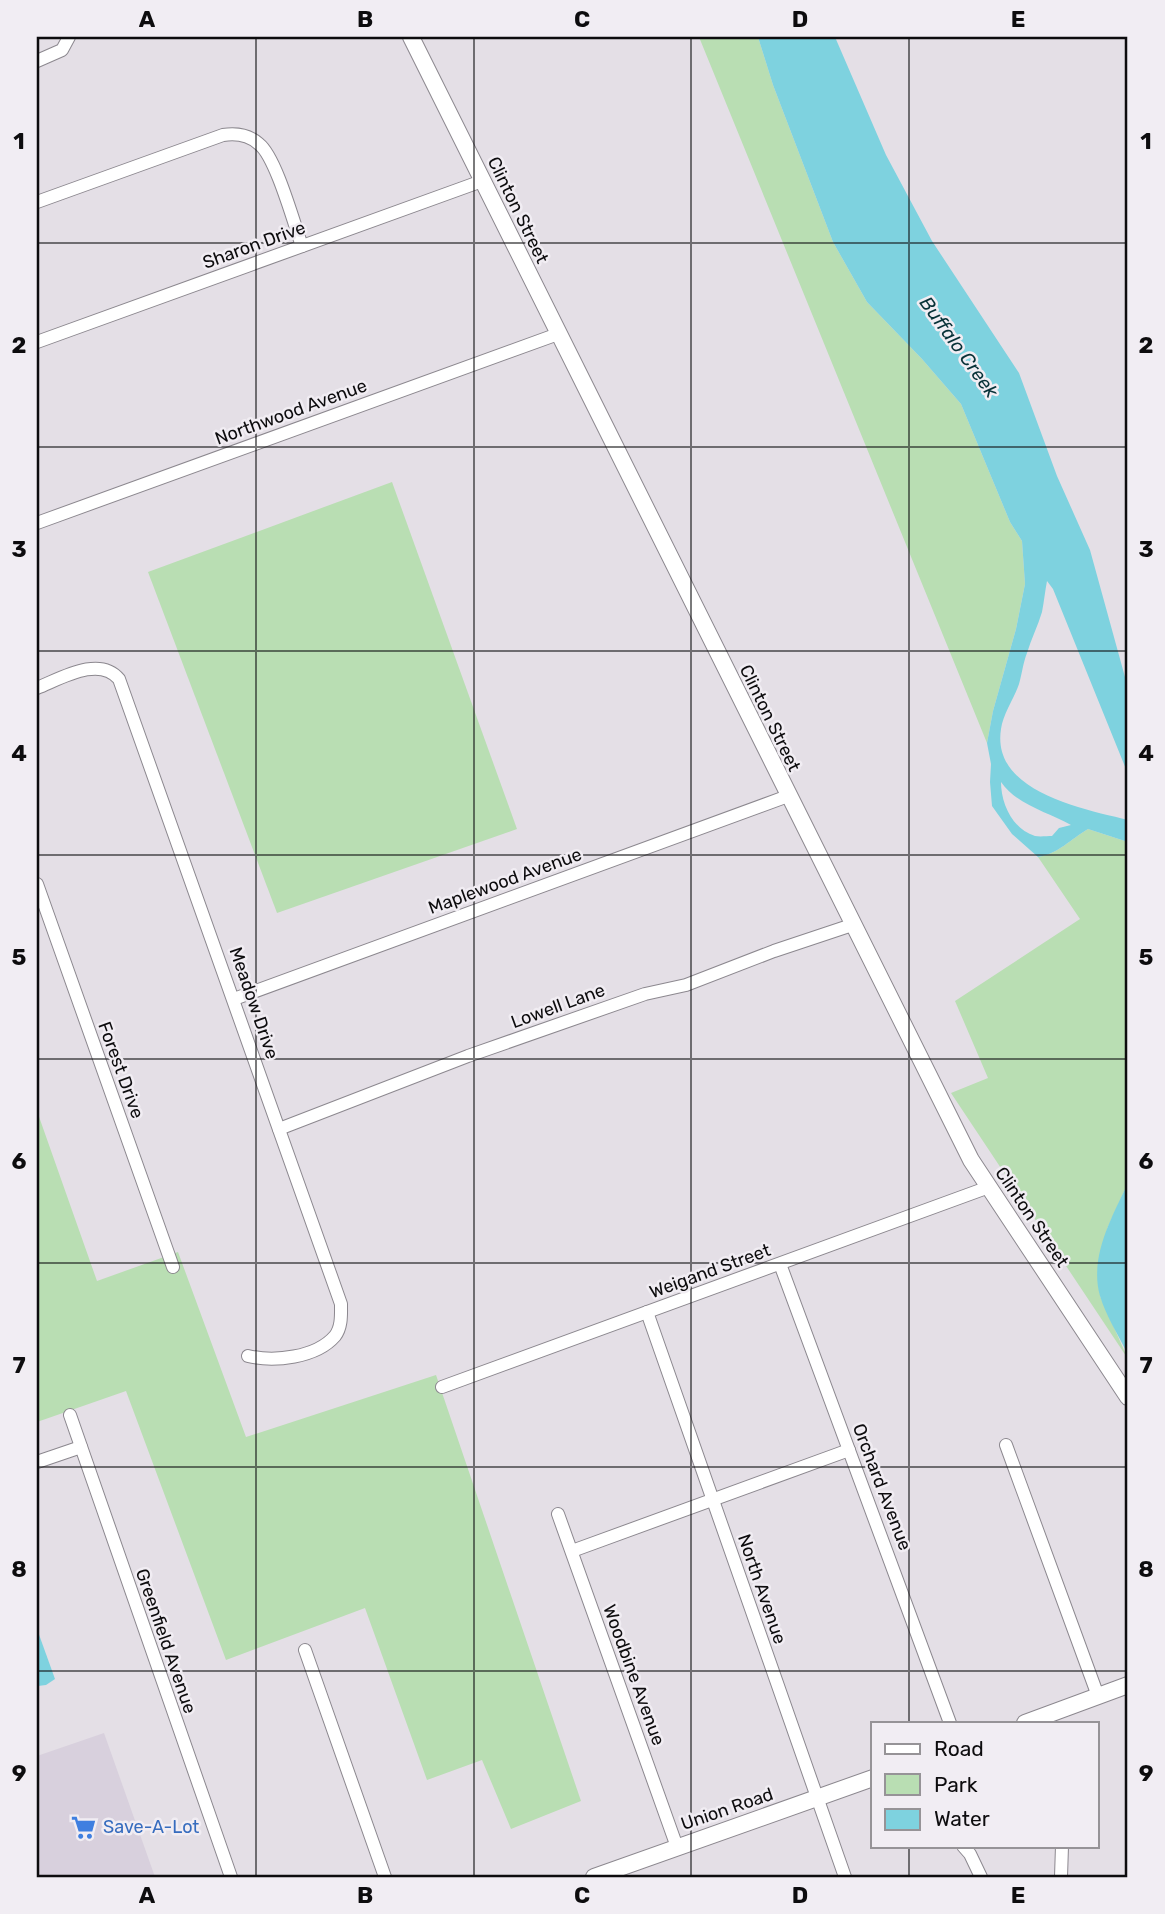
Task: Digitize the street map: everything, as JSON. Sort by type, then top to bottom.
[{"type":"main road","name":"Clinton Street","points":[[411,37],[971,1160],[1128,1398]]},
{"type":"main road","points":[[1043,1720],[1128,1685]]},
{"type":"main road","name":"Union Road","points":[[594,1877],[871,1779]]},
{"type":"street","points":[[37,61],[62,50],[69,37]]},
{"type":"street","points":[[37,202],[223,135],[240,134],[259,143],[270,157],[302,246]]},
{"type":"street","name":"Sharon Drive","points":[[37,342],[482,181]]},
{"type":"street","name":"Northwood Avenue","points":[[37,523],[558,334]]},
{"type":"street","name":"Meadow Drive","points":[[37,688],[94,668],[108,669],[119,679],[341,1304],[341,1319],[336,1335],[321,1346],[295,1357],[265,1360],[248,1356]]},
{"type":"street","name":"Maplewood Avenue","points":[[234,999],[788,796]]},
{"type":"street","name":"Forest Drive","points":[[37,884],[173,1267]]},
{"type":"street","name":"Lowell Lane","points":[[279,1129],[468,1056],[645,994],[686,985],[852,925]]},
{"type":"street","name":"Weigand Street","points":[[442,1387],[989,1187]]},
{"type":"street","name":"Orchard Avenue","points":[[780,1264],[950,1722]]},
{"type":"street","name":"North Avenue","points":[[647,1312],[845,1877]]},
{"type":"street","name":"Greenfield Avenue","points":[[70,1415],[231,1877]]},
{"type":"street","points":[[1006,1445],[1097,1696]]},
{"type":"street","points":[[37,1462],[81,1447]]},
{"type":"street","points":[[572,1551],[849,1451]]},
{"type":"street","name":"Woodbine Avenue","points":[[558,1514],[677,1847]]},
{"type":"street","points":[[306,1650],[385,1877]]},
{"type":"street","points":[[965,1848],[981,1877]]},
{"type":"street","points":[[1061,1877],[1062,1848]]},
{"type":"shaded area","points":[[104,1733],[155,1877],[37,1877],[37,1756]]},
{"type":"green space","points":[[699,37],[758,37],[773,85],[833,242],[867,302],[961,404],[1010,522],[1022,541],[1025,584],[987,743]]},
{"type":"green space","points":[[392,482],[517,829],[277,913],[148,572]]},
{"type":"green space","points":[[1088,829],[1128,842],[1128,1183],[1107,1229],[1100,1296],[1128,1359],[951,1093],[988,1078],[955,1001],[1080,919],[1038,857],[1058,849]]},
{"type":"green space","points":[[37,1111],[97,1281],[178,1252],[246,1437],[436,1375],[581,1801],[511,1829],[482,1760],[427,1780],[365,1608],[226,1660],[126,1391],[37,1422]]},
{"type":"water","name":"Buffalo Creek","points":[[758,37],[835,37],[886,155],[932,241],[1019,373],[1057,476],[1090,550],[1128,688],[1128,774],[1053,589],[1047,581],[1043,608],[1019,684],[1002,723],[1002,751],[1010,768],[1025,783],[1044,794],[1065,803],[1128,820],[1128,842],[1088,829],[1058,849],[1038,857],[1012,834],[992,806],[991,764],[987,743],[1025,584],[1022,541],[1010,522],[961,404],[867,302],[833,242],[773,85]],"holes":[[[1001,782],[1015,797],[1071,825],[1059,828],[1052,836],[1027,833],[1009,814]]]},
{"type":"water","points":[[1128,1183],[1128,1355],[1100,1296],[1097,1267],[1104,1238]]},
{"type":"water","points":[[37,1629],[55,1679],[46,1685],[38,1686]]},
{"type":"place","name":"Save-A-Lot","points":[[83,1827]]}]
